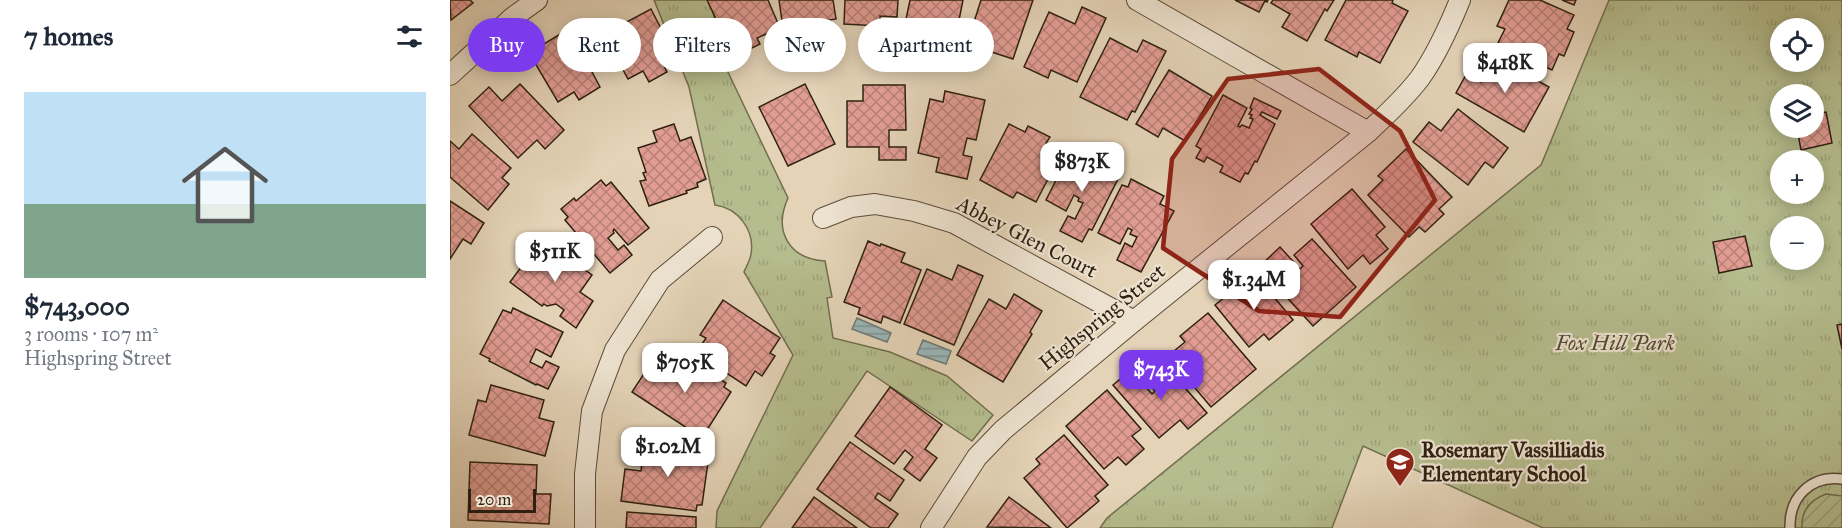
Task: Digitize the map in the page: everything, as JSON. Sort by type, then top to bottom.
[{"type":"street","points":[[450,75],[512,18],[537,0]]},
{"type":"street","points":[[1137,0],[1368,132]]},
{"type":"street","name":"Highspring Street","points":[[931,528],[977,457],[1003,430],[1368,132],[1399,103],[1420,78],[1445,36],[1460,0]]},
{"type":"street","name":"Abbey Glen Court","points":[[823,218],[851,207],[875,204],[914,211],[954,223],[1134,321]]},
{"type":"street","points":[[585,528],[585,474],[592,411],[615,350],[660,280],[712,237]]},
{"type":"lane","points":[[1790,528],[1793,505],[1799,494],[1809,485],[1820,480],[1842,479]]},
{"type":"highlighted area","points":[[1319,69],[1400,131],[1435,200],[1340,317],[1259,311],[1163,248],[1172,159],[1228,79]]},
{"type":"green space","points":[[654,0],[710,0],[714,18],[661,18]]},
{"type":"green space","name":"Fox Hill Park","points":[[1609,0],[1842,0],[1842,528],[1543,528],[1363,446],[1332,528],[1100,528],[1107,518],[1541,165]]},
{"type":"green space","points":[[683,72],[728,72],[788,198],[782,221],[787,241],[802,255],[825,261],[832,297],[827,298],[833,338],[890,352],[947,376],[993,415],[972,441],[867,371],[760,528],[716,528],[717,511],[793,355],[744,272],[752,245],[747,229],[738,215],[715,205],[689,87]]},
{"type":"green space","points":[[1826,494],[1842,496],[1842,528],[1802,528],[1805,511],[1815,499]]},
{"type":"water","points":[[857,318],[891,333],[887,342],[852,329]]},
{"type":"water","points":[[923,340],[951,351],[946,364],[917,354]]},
{"type":"building","points":[[450,0],[470,0],[473,3],[451,20]]},
{"type":"building","points":[[707,0],[768,0],[776,18],[764,18],[764,35],[757,38],[760,44],[752,48],[752,18],[716,18]]},
{"type":"building","points":[[779,0],[833,0],[836,18],[782,18]]},
{"type":"building","points":[[845,0],[898,0],[897,17],[858,18],[858,25],[846,24]]},
{"type":"building","points":[[910,0],[963,0],[959,18],[906,18]]},
{"type":"building","points":[[981,0],[1033,0],[1013,59],[994,53],[994,18],[975,18]]},
{"type":"building","points":[[1235,0],[1268,0],[1259,12]]},
{"type":"building","points":[[1273,0],[1334,0],[1327,11],[1325,9],[1307,41],[1282,27],[1290,14],[1271,3]]},
{"type":"building","points":[[1346,0],[1393,0],[1392,3],[1408,11],[1380,63],[1359,52],[1357,57],[1325,40]]},
{"type":"building","points":[[1509,0],[1540,0],[1574,15],[1567,29],[1574,32],[1564,56],[1559,54],[1552,70],[1497,45],[1505,29],[1497,26]]},
{"type":"building","points":[[1562,0],[1576,0],[1574,5]]},
{"type":"building","points":[[1082,7],[1106,18],[1077,82],[1051,70],[1048,78],[1024,67],[1049,12],[1075,24]]},
{"type":"building","points":[[651,9],[656,18],[653,18],[653,72],[667,72],[649,82],[643,71],[628,79],[624,72],[641,72],[641,18],[634,18]]},
{"type":"building","points":[[557,36],[557,72],[592,72],[600,87],[579,100],[574,92],[558,102],[540,72],[545,72],[545,43]]},
{"type":"building","points":[[1110,38],[1137,52],[1143,40],[1166,51],[1135,112],[1132,111],[1127,120],[1080,97]]},
{"type":"building","points":[[1496,57],[1549,87],[1524,132],[1456,93],[1467,73],[1481,82]]},
{"type":"building","points":[[1169,70],[1212,96],[1185,141],[1163,128],[1158,137],[1136,124]]},
{"type":"building","points":[[520,84],[564,130],[545,149],[537,140],[518,158],[469,106],[489,87],[502,101]]},
{"type":"building","points":[[805,84],[835,144],[788,166],[759,107]]},
{"type":"building","points":[[863,85],[905,85],[906,130],[889,130],[889,147],[906,147],[906,160],[879,160],[879,147],[847,147],[847,101],[863,101]]},
{"type":"building","points":[[945,91],[985,100],[976,140],[967,138],[963,155],[972,157],[967,179],[936,172],[939,158],[918,153],[930,99],[943,102]]},
{"type":"building","points":[[1223,95],[1247,108],[1238,126],[1240,127],[1242,125],[1249,128],[1253,119],[1249,114],[1254,98],[1281,111],[1277,119],[1262,112],[1260,115],[1275,124],[1257,162],[1255,161],[1248,174],[1245,173],[1240,182],[1220,172],[1223,166],[1207,157],[1204,162],[1196,158],[1201,149],[1196,146]]},
{"type":"building","points":[[1458,109],[1508,148],[1493,168],[1485,162],[1468,185],[1413,142],[1429,122],[1441,131]]},
{"type":"building","points":[[1824,112],[1826,112],[1832,143],[1801,150],[1799,138],[1824,138]]},
{"type":"building","points":[[674,124],[680,141],[691,137],[706,179],[697,183],[698,187],[686,191],[687,193],[649,206],[640,181],[646,180],[643,173],[646,172],[638,148],[657,142],[653,131]]},
{"type":"building","points":[[1009,124],[1025,132],[1028,126],[1050,137],[1046,143],[1062,152],[1036,202],[1017,192],[1013,198],[980,180]]},
{"type":"building","points":[[472,134],[511,168],[502,178],[509,184],[488,210],[450,177],[450,141],[459,149]]},
{"type":"building","points":[[1072,149],[1097,161],[1094,167],[1118,179],[1092,230],[1089,229],[1082,242],[1060,231],[1068,216],[1075,219],[1083,203],[1078,201],[1079,198],[1074,195],[1066,211],[1046,200]]},
{"type":"building","points":[[1406,149],[1452,197],[1439,209],[1444,214],[1425,232],[1419,227],[1409,237],[1368,195],[1383,180],[1378,176]]},
{"type":"building","points":[[1131,179],[1164,196],[1160,204],[1174,211],[1141,272],[1117,260],[1125,243],[1132,247],[1137,237],[1130,234],[1132,230],[1128,228],[1120,244],[1098,233],[1122,185],[1128,187]]},
{"type":"building","points":[[601,180],[606,186],[611,182],[649,228],[628,245],[614,229],[614,233],[608,238],[618,250],[624,245],[632,255],[610,273],[565,220],[568,217],[561,209],[574,198],[576,201]]},
{"type":"building","points":[[1352,189],[1385,227],[1376,235],[1388,249],[1370,264],[1363,255],[1348,269],[1311,224]]},
{"type":"building","points":[[450,201],[484,223],[471,244],[463,239],[450,259]]},
{"type":"building","points":[[1745,236],[1752,266],[1719,273],[1713,242]]},
{"type":"building","points":[[1312,239],[1356,287],[1313,326],[1259,267],[1280,247],[1300,269],[1303,266],[1294,255]]},
{"type":"building","points":[[868,241],[905,253],[901,262],[921,270],[900,323],[883,316],[881,323],[858,314],[860,308],[844,302]]},
{"type":"building","points":[[539,243],[547,248],[550,245],[592,275],[580,292],[593,301],[576,328],[560,316],[564,310],[556,304],[542,306],[510,282]]},
{"type":"building","points":[[958,265],[983,276],[954,345],[904,324],[927,269],[952,280]]},
{"type":"building","points":[[1254,273],[1293,320],[1269,340],[1264,334],[1249,347],[1215,305]]},
{"type":"building","points":[[1014,294],[1042,311],[1030,332],[1032,334],[1003,382],[957,355],[989,299],[1006,309]]},
{"type":"building","points":[[723,300],[780,338],[770,353],[775,356],[762,376],[755,371],[746,386],[696,353],[706,338],[700,335]]},
{"type":"building","points":[[513,308],[563,332],[551,357],[536,349],[530,362],[542,368],[546,361],[559,367],[548,389],[489,361],[490,359],[480,354],[503,310],[511,313]]},
{"type":"building","points":[[1208,313],[1256,369],[1211,407],[1168,356],[1185,342],[1180,336]]},
{"type":"building","points":[[1842,324],[1842,349],[1837,325]]},
{"type":"building","points":[[679,352],[726,383],[724,387],[731,392],[702,438],[632,392],[649,366],[663,376]]},
{"type":"building","points":[[1165,365],[1207,413],[1188,429],[1180,420],[1159,438],[1113,385],[1131,370],[1152,394],[1155,391],[1146,381]]},
{"type":"building","points":[[491,385],[544,400],[539,418],[554,422],[545,456],[469,435],[478,400],[486,402]]},
{"type":"building","points":[[890,387],[942,425],[925,449],[937,458],[920,481],[904,469],[913,457],[905,450],[894,464],[855,436]]},
{"type":"building","points":[[1107,390],[1141,429],[1132,436],[1144,449],[1126,465],[1118,457],[1104,469],[1066,426]]},
{"type":"building","points":[[1064,435],[1108,485],[1095,496],[1099,501],[1067,528],[1024,478],[1040,464],[1036,459]]},
{"type":"building","points":[[644,442],[700,449],[700,453],[709,455],[702,505],[697,505],[696,511],[621,501],[625,469],[641,471]]},
{"type":"building","points":[[850,442],[904,480],[890,501],[878,493],[875,498],[898,514],[888,528],[871,528],[817,489]]},
{"type":"building","points":[[470,462],[537,465],[536,494],[551,494],[549,524],[468,520]]},
{"type":"building","points":[[814,497],[857,528],[792,528]]},
{"type":"building","points":[[1009,497],[1051,528],[987,527]]},
{"type":"building","points":[[627,512],[696,517],[696,528],[626,528]]},
{"type":"place","name":"Rosemary Vassilliadis Elementary School","points":[[1400,488]]}]
